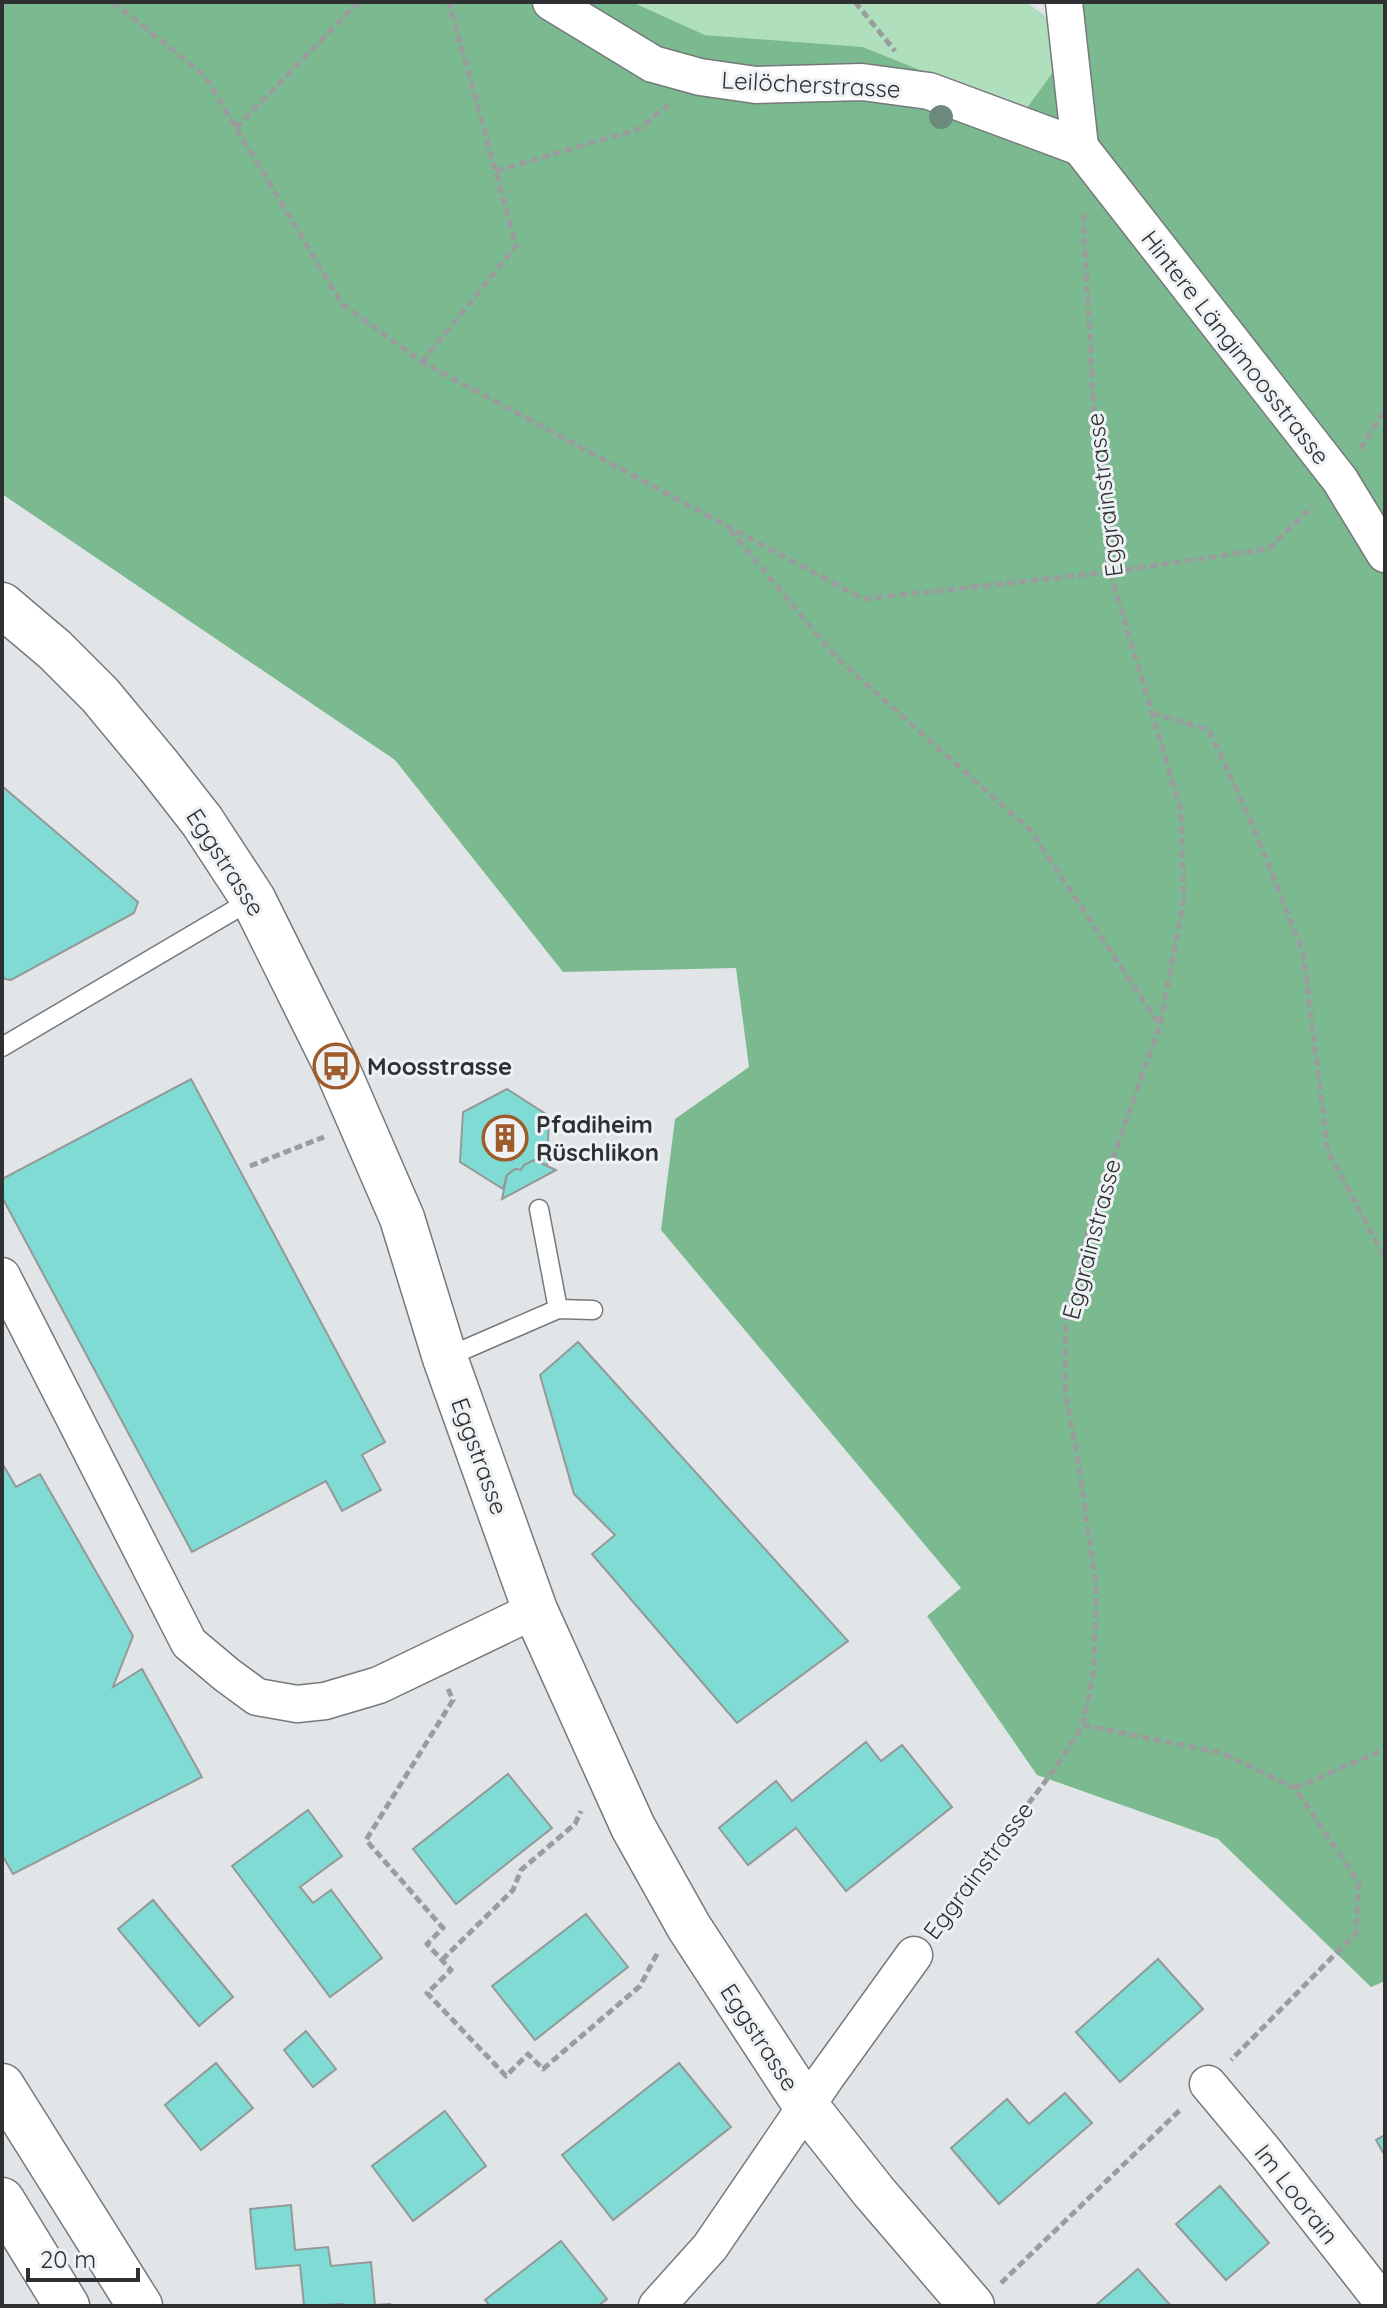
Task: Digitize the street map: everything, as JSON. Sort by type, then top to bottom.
[{"type":"main road","name":"Eggstrasse","points":[[2,605],[55,650],[120,719],[202,821],[253,899],[362,1122],[402,1218],[445,1358],[535,1610],[633,1827],[713,1966],[806,2106],[874,2192],[986,2295]]},
{"type":"main road","points":[[2,2086],[140,2306]]},
{"type":"main road","points":[[2,2200],[67,2306]]},
{"type":"street","name":"Leilöcherstrasse","points":[[551,2],[653,64],[700,77],[756,85],[862,82],[929,91],[1080,147]]},
{"type":"street","points":[[1064,2],[1080,147]]},
{"type":"street","name":"Hintere Längimoosstrasse","points":[[1080,147],[1340,480],[1385,554]]},
{"type":"street","points":[[2,1276],[189,1643],[257,1697],[297,1704],[325,1701],[379,1685],[535,1610]]},
{"type":"street","name":"Eggrainstrasse","points":[[657,2306],[710,2247],[914,1955]]},
{"type":"street","name":"Im Loorain","points":[[1208,2084],[1385,2305]]},
{"type":"lane","points":[[2,1047],[253,899]]},
{"type":"lane","points":[[539,1209],[558,1309]]},
{"type":"lane","points":[[445,1358],[558,1309],[593,1310]]},
{"type":"path","points":[[113,2],[205,76],[342,304],[422,362],[863,599],[1110,572],[1268,549],[1340,480]]},
{"type":"path","points":[[236,128],[358,2]]},
{"type":"path","points":[[422,362],[516,246],[449,2]]},
{"type":"path","points":[[496,171],[639,129],[700,77]]},
{"type":"path","name":"Eggrainstrasse","points":[[914,1955],[1057,1766],[1083,1725],[1094,1670],[1096,1585],[1065,1391],[1066,1317],[1092,1217],[1160,1025],[1184,900],[1181,810],[1110,572],[1096,450],[1083,207]]},
{"type":"path","points":[[727,527],[836,657],[1031,831],[1160,1025]]},
{"type":"path","points":[[1152,713],[1209,730],[1251,821],[1303,952],[1328,1151],[1385,1258]]},
{"type":"path","points":[[250,1166],[362,1122]]},
{"type":"path","points":[[433,1660],[453,1700],[366,1840],[443,1928],[427,1944],[451,1970],[427,1993],[506,2076],[528,2054],[543,2069],[640,1986],[655,1954],[662,1949]]},
{"type":"path","points":[[986,2295],[1208,2084],[1356,1933],[1359,1883],[1295,1788],[1222,1753],[1083,1725]]},
{"type":"path","points":[[1295,1788],[1385,1749]]},
{"type":"path","points":[[442,1960],[513,1890],[521,1870],[575,1824],[584,1806]]},
{"type":"green space","points":[[2,2],[632,2],[705,35],[863,47],[1024,112],[1077,39],[1074,2],[1385,2],[1385,1981],[1371,1987],[1218,1839],[1037,1775],[927,1616],[961,1588],[661,1230],[675,1119],[749,1067],[736,968],[563,972],[395,760],[2,494]]},
{"type":"green space","points":[[632,2],[1026,2],[1077,39],[1025,112],[863,47],[705,35]]},
{"type":"building","points":[[2,786],[138,902],[134,913],[11,980],[2,975]]},
{"type":"building","points":[[191,1079],[385,1442],[362,1455],[381,1490],[342,1511],[326,1481],[192,1552],[2,1197],[2,1179]]},
{"type":"building","name":"Pfadiheim Rüschlikon","points":[[507,1089],[549,1116],[547,1166],[534,1160],[521,1170],[515,1169],[507,1175],[503,1189],[460,1162],[463,1112]]},
{"type":"building","points":[[534,1160],[556,1170],[502,1199],[507,1175],[515,1169],[521,1170]]},
{"type":"building","points":[[578,1342],[848,1641],[737,1723],[592,1554],[615,1535],[574,1494],[540,1375]]},
{"type":"building","points":[[2,1463],[16,1487],[40,1474],[133,1636],[113,1687],[142,1669],[202,1777],[13,1874],[2,1855]]},
{"type":"building","points":[[866,1742],[881,1761],[902,1745],[952,1807],[846,1891],[796,1828],[748,1865],[719,1828],[776,1781],[792,1801]]},
{"type":"building","points":[[508,1774],[552,1828],[456,1904],[413,1849]]},
{"type":"building","points":[[308,1810],[342,1856],[300,1887],[313,1903],[331,1890],[382,1958],[330,1997],[232,1866]]},
{"type":"building","points":[[153,1900],[233,1997],[199,2026],[118,1929]]},
{"type":"building","points":[[586,1914],[628,1967],[535,2040],[492,1986]]},
{"type":"building","points":[[1158,1959],[1203,2009],[1120,2082],[1076,2032]]},
{"type":"building","points":[[306,2031],[336,2069],[313,2087],[284,2050]]},
{"type":"building","points":[[216,2063],[253,2108],[201,2150],[165,2105]]},
{"type":"building","points":[[679,2063],[731,2127],[613,2220],[562,2155]]},
{"type":"building","points":[[1065,2093],[1092,2123],[999,2204],[951,2148],[1007,2099],[1029,2124]]},
{"type":"building","points":[[445,2111],[486,2166],[413,2221],[372,2166]]},
{"type":"building","points":[[1385,2135],[1385,2156],[1376,2140]]},
{"type":"building","points":[[1220,2186],[1269,2243],[1226,2280],[1176,2224]]},
{"type":"building","points":[[291,2205],[295,2250],[328,2247],[331,2266],[371,2262],[375,2305],[391,2306],[304,2306],[300,2265],[256,2269],[250,2209]]},
{"type":"building","points":[[561,2241],[607,2299],[598,2306],[490,2306],[485,2300]]},
{"type":"building","points":[[1138,2269],[1171,2306],[1096,2305]]},
{"type":"place","name":"Moosstrasse","points":[[336,1066]]},
{"type":"place","name":"Pfadiheim Rüschlikon","points":[[505,1138]]}]
